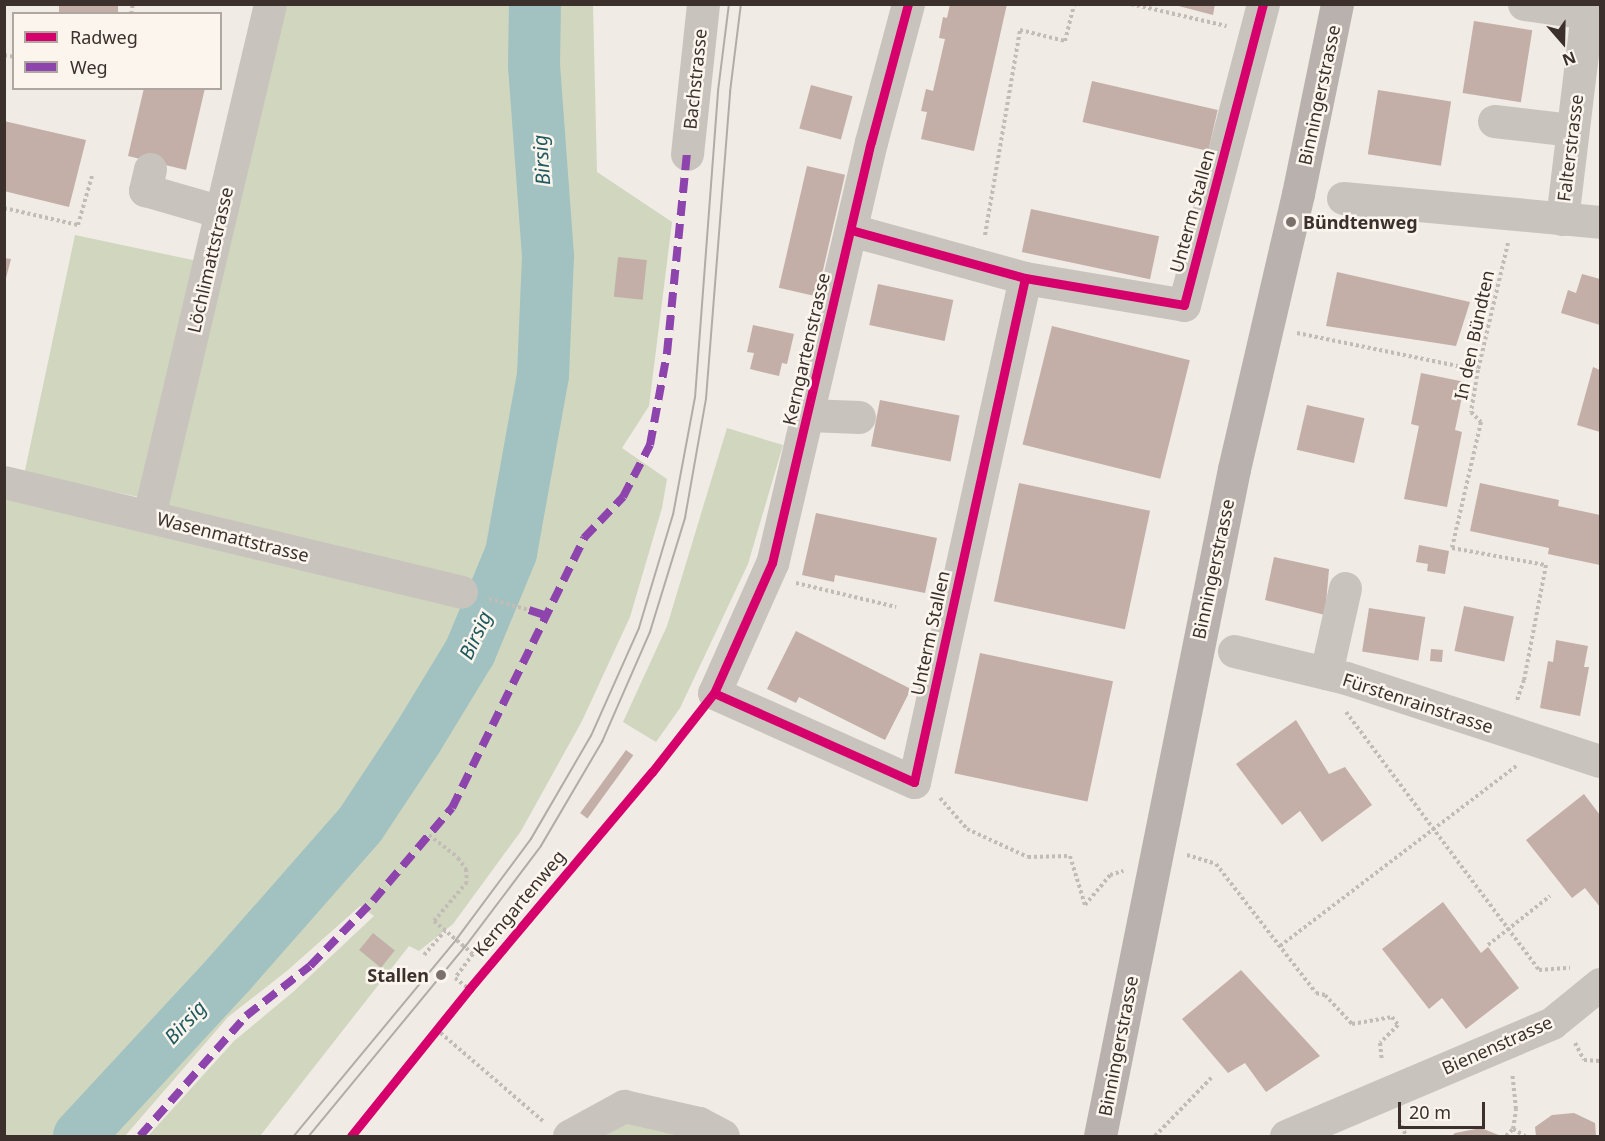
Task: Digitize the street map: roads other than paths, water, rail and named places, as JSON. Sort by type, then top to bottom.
[{"type":"main road","name":"Binningerstrasse","points":[[1100,1137],[1167,859],[1231,480],[1337,4]]},
{"type":"street","name":"Löchlimattstrasse","points":[[149,516],[270,4]]},
{"type":"street","name":"Bachstrasse","points":[[687,154],[703,4]]},
{"type":"street","name":"Kerngartenstrasse","points":[[714,693],[772,563],[851,230],[908,4]]},
{"type":"street","points":[[1524,4],[1587,9]]},
{"type":"street","name":"Falterstrasse","points":[[1562,219],[1572,130],[1590,79],[1587,9]]},
{"type":"street","name":"Unterm Stallen","points":[[851,230],[1025,278],[1184,305],[1260,19]]},
{"type":"street","points":[[1494,121],[1572,130]]},
{"type":"street","points":[[150,169],[145,190],[221,212]]},
{"type":"street","points":[[1343,198],[1600,222]]},
{"type":"street","name":"Unterm Stallen","points":[[714,693],[914,782],[1025,278]]},
{"type":"street","points":[[808,415],[859,417]]},
{"type":"street","name":"Wasenmattstrasse","points":[[4,482],[473,595]]},
{"type":"street","points":[[1326,673],[1345,588]]},
{"type":"street","name":"Fürstenrainstrasse","points":[[1234,651],[1326,673],[1600,761]]},
{"type":"street","name":"Bienenstrasse","points":[[1286,1137],[1552,1023],[1590,976]]},
{"type":"street","points":[[560,1133],[624,1106],[699,1123],[723,1137]]},
{"type":"waterway","name":"Birsig","points":[[79,1136],[229,974],[360,825],[417,739],[470,652],[511,553],[543,375],[548,256],[534,66],[535,4]]},
{"type":"tram line","points":[[294,1136],[456,940],[531,839],[591,736],[639,628],[673,515],[695,398],[718,91],[729,4]]},
{"type":"tram line","points":[[309,1136],[465,947],[541,846],[602,742],[650,632],[685,518],[706,399],[730,92],[741,4]]},
{"type":"place","name":"Bündtenweg","points":[[1291,222]]},
{"type":"place","name":"Stallen","points":[[441,975]]}]
